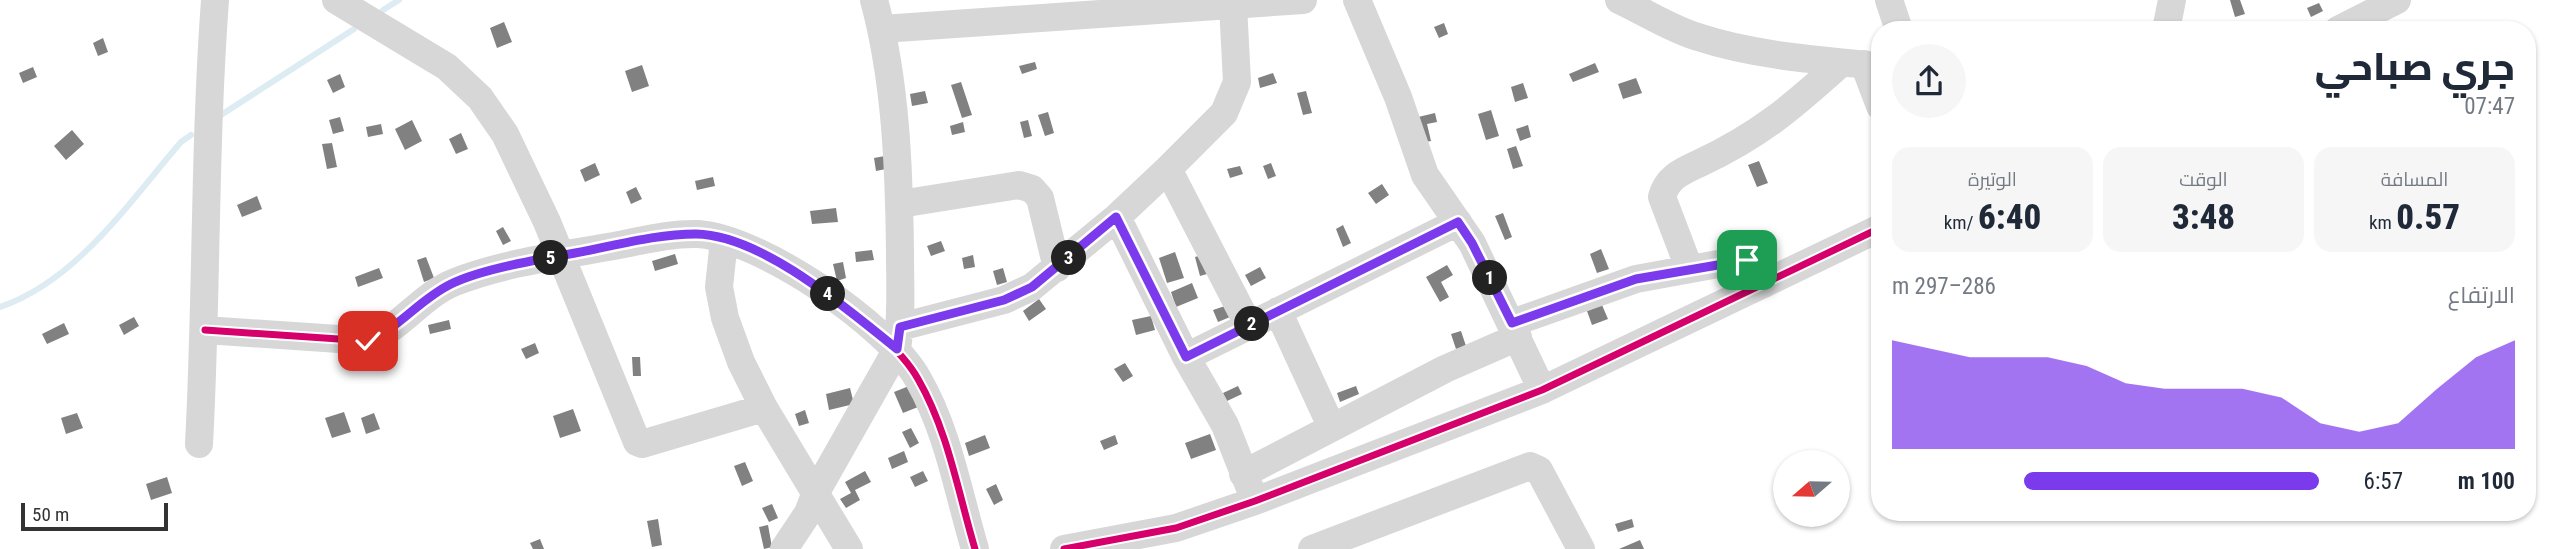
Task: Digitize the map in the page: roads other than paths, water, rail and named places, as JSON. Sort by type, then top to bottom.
[{"type":"street","points":[[199,444],[205,330],[206,117],[215,0]]},
{"type":"street","points":[[336,0],[447,67],[480,98],[506,134],[637,442],[642,444],[764,408]]},
{"type":"street","points":[[784,549],[808,513],[816,492],[898,338],[900,204],[882,29],[874,0]]},
{"type":"street","points":[[882,29],[1084,8],[1233,5],[1303,0]]},
{"type":"street","points":[[1357,0],[1393,84],[1425,175],[1438,198],[1472,243],[1542,390]]},
{"type":"street","points":[[1619,0],[1696,37],[1764,53],[1861,65]]},
{"type":"street","points":[[1889,0],[1896,21]]},
{"type":"street","points":[[2168,21],[2172,0]]},
{"type":"street","points":[[2349,21],[2367,7],[2397,0]]},
{"type":"street","points":[[898,338],[1004,300],[1032,287],[1116,217],[1168,169],[1224,113],[1237,82],[1233,5]]},
{"type":"street","points":[[1861,65],[1871,87]]},
{"type":"street","points":[[1689,268],[1662,197],[1665,186],[1676,175],[1745,142],[1861,65]]},
{"type":"street","points":[[1168,169],[1249,326]]},
{"type":"street","points":[[900,204],[1019,185],[1032,189],[1040,198],[1056,268]]},
{"type":"street","points":[[1116,217],[1186,357],[1225,425],[1255,501]]},
{"type":"street","points":[[1186,357],[1458,222]]},
{"type":"street","points":[[1064,549],[1176,528],[1255,501],[1542,390],[1871,232]]},
{"type":"street","points":[[205,330],[368,341],[384,335],[451,284],[560,256],[671,236],[699,234],[724,240],[779,262],[898,338],[938,420],[975,549]]},
{"type":"street","points":[[724,240],[719,287],[725,318],[741,362],[764,408],[849,549]]},
{"type":"street","points":[[1243,474],[1515,330],[1636,279],[1747,260],[1764,284]]},
{"type":"street","points":[[1278,311],[1331,426]]},
{"type":"street","points":[[1312,549],[1530,466],[1539,470],[1581,549]]},
{"type":"waterway","points":[[383,10],[399,0]]},
{"type":"waterway","points":[[221,115],[354,29]]},
{"type":"waterway","points":[[0,307],[28,295],[54,279],[78,259],[122,213],[181,142],[191,135]]}]
